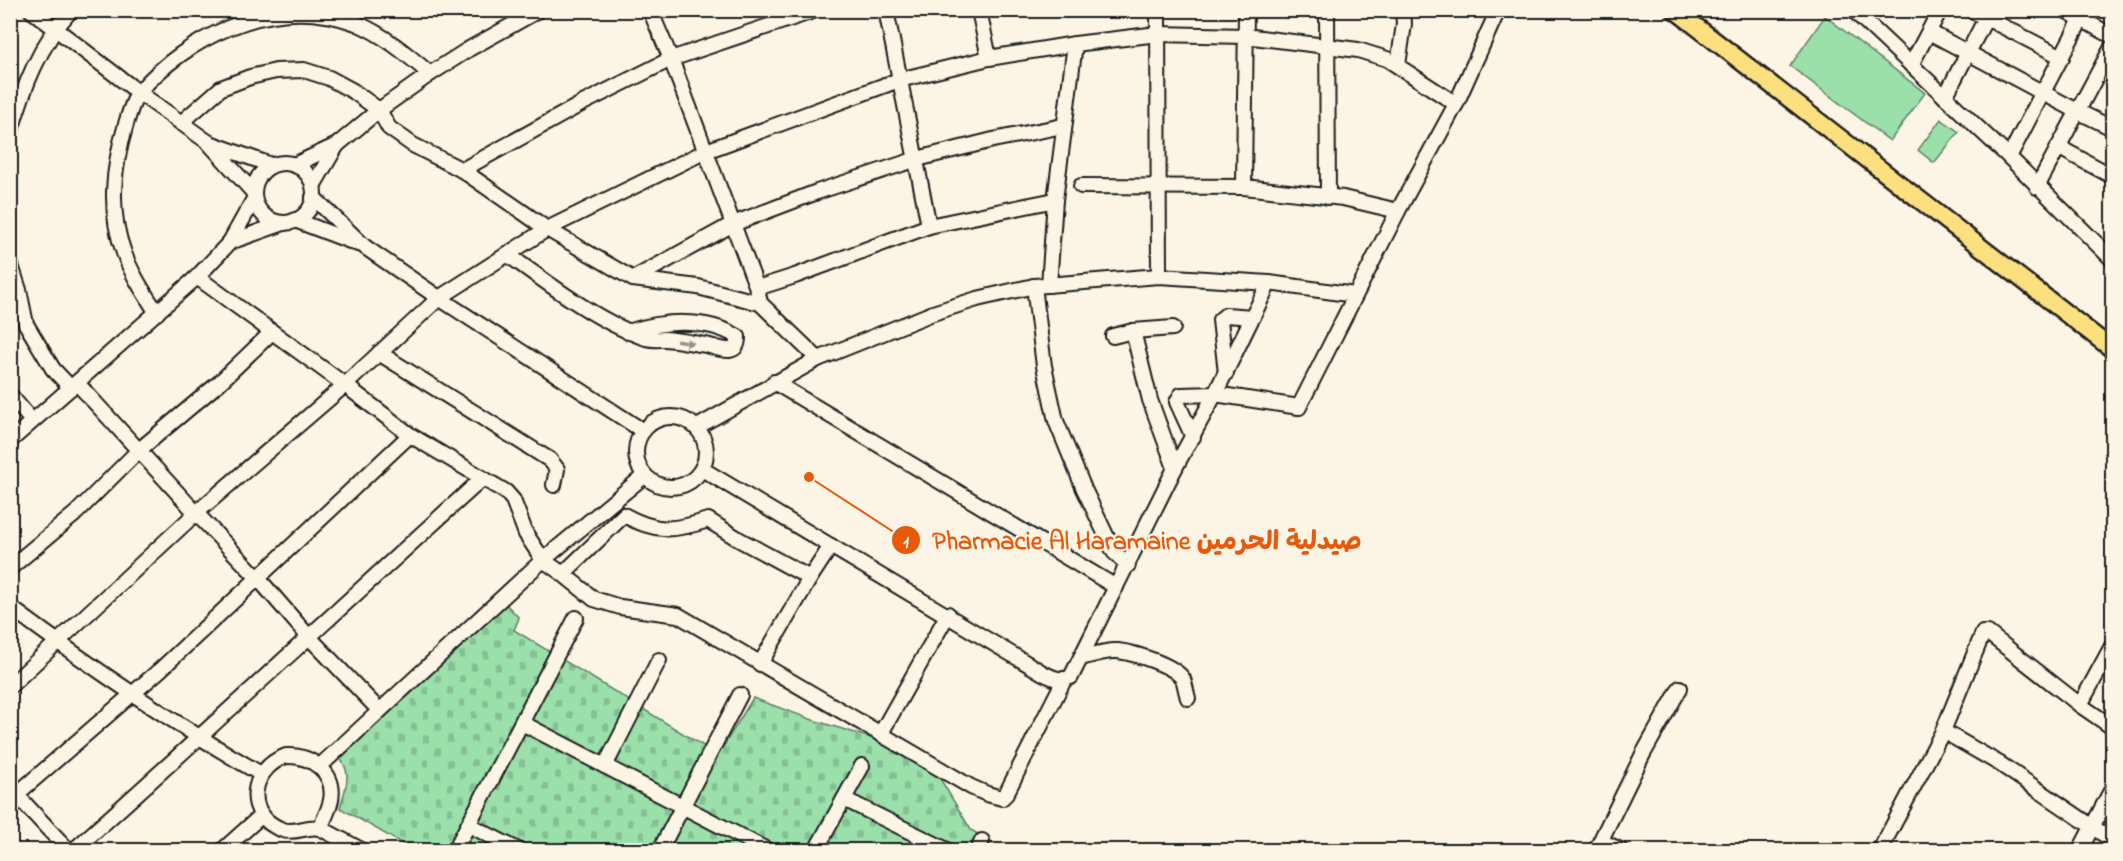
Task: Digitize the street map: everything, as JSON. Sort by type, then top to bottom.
[{"type":"main road","points":[[1675,10],[2112,349]]},
{"type":"street","points":[[31,10],[208,142],[254,196],[259,209],[267,218],[290,221],[365,247]]},
{"type":"street","points":[[10,134],[28,79],[55,28],[71,10]]},
{"type":"street","points":[[294,165],[337,145],[379,110],[514,15],[539,10]]},
{"type":"street","points":[[650,10],[706,151],[757,288],[760,303]]},
{"type":"street","points":[[462,170],[572,108],[671,59],[816,10]]},
{"type":"street","points":[[886,10],[929,226]]},
{"type":"street","points":[[979,10],[989,58]]},
{"type":"street","points":[[1158,10],[1159,276]]},
{"type":"street","points":[[1244,187],[1245,10]]},
{"type":"street","points":[[1327,10],[1328,197]]},
{"type":"street","points":[[1398,65],[1404,24],[1403,10]]},
{"type":"street","points":[[1193,437],[1177,402],[1178,397],[1185,394],[1215,394],[1299,407],[1398,211],[1456,104],[1498,10]]},
{"type":"street","points":[[1911,65],[1940,10]]},
{"type":"street","points":[[1971,10],[2061,57]]},
{"type":"street","points":[[2065,10],[2084,15],[2112,36]]},
{"type":"street","points":[[157,313],[123,252],[113,200],[117,159],[129,114],[138,92],[178,56],[211,35],[263,15],[286,11],[324,14],[357,24],[387,40],[430,74]]},
{"type":"street","points":[[1856,12],[2009,157],[2112,259]]},
{"type":"street","points":[[2009,157],[2084,15]]},
{"type":"street","points":[[1945,97],[1986,18]]},
{"type":"street","points":[[1929,32],[1967,54],[2112,128]]},
{"type":"street","points":[[10,686],[196,513],[345,385],[439,298],[547,229],[706,151],[899,80],[989,58],[1158,34],[1245,36],[1374,54],[1398,65],[1456,104]]},
{"type":"street","points":[[1049,285],[1055,200],[1075,44]]},
{"type":"street","points":[[2037,187],[2112,47]]},
{"type":"street","points":[[181,123],[221,87],[250,77],[276,71],[304,70],[329,78],[353,91],[379,110],[389,128],[413,145],[462,170],[547,229],[633,279],[698,287],[760,303],[818,359]]},
{"type":"street","points":[[633,279],[733,224],[817,192],[917,159],[1063,126]]},
{"type":"street","points":[[208,142],[271,165],[283,163],[294,165],[304,171],[313,192],[365,247],[643,431]]},
{"type":"street","points":[[230,242],[290,221],[305,213],[337,145]]},
{"type":"street","points":[[2058,147],[2112,176]]},
{"type":"street","points":[[10,441],[157,313],[230,242],[254,196],[258,177],[271,165]]},
{"type":"street","points":[[1081,186],[1244,187],[1343,198],[1398,211]]},
{"type":"street","points":[[757,288],[929,226],[1055,200]]},
{"type":"street","points":[[507,254],[549,284],[628,332],[650,339],[686,341],[723,350],[734,348],[738,342],[738,337],[732,333],[698,325],[652,324],[628,332]]},
{"type":"street","points":[[10,262],[26,324],[53,369],[74,386],[138,451],[379,710]]},
{"type":"street","points":[[697,427],[818,359],[933,313],[977,299],[1034,286],[1159,276],[1269,283],[1355,295]]},
{"type":"street","points":[[196,277],[410,435],[506,492],[513,500],[526,534],[543,560],[594,599],[620,607],[678,615],[987,794],[1002,798],[1006,794],[1064,680]]},
{"type":"street","points":[[702,470],[948,614],[1043,673],[1064,680],[1071,677],[1081,658],[1175,468],[1226,373],[1269,283]]},
{"type":"street","points":[[1034,286],[1044,366],[1056,421],[1084,489],[1114,552],[1128,565]]},
{"type":"street","points":[[1226,373],[1220,320],[1226,315],[1253,317]]},
{"type":"street","points":[[1113,336],[1133,331],[1173,328]]},
{"type":"street","points":[[1133,331],[1150,400],[1175,468]]},
{"type":"street","points":[[10,568],[75,514],[138,451],[219,383],[272,332]]},
{"type":"street","points":[[379,353],[550,460],[556,469],[554,485]]},
{"type":"street","points":[[774,382],[1116,587]]},
{"type":"street","points":[[10,395],[32,421]]},
{"type":"street","points":[[664,417],[682,418],[697,427],[704,436],[707,447],[702,470],[694,479],[683,485],[671,487],[658,485],[644,476],[637,460],[636,450],[643,431],[652,422],[664,417]]},
{"type":"street","points":[[68,850],[12,794],[162,669],[410,435]]},
{"type":"street","points":[[320,766],[543,560],[644,476]]},
{"type":"street","points":[[74,850],[482,479]]},
{"type":"street","points":[[611,504],[624,516],[649,527],[681,529],[708,520],[810,579]]},
{"type":"street","points":[[563,574],[624,516]]},
{"type":"street","points":[[760,664],[831,546]]},
{"type":"street","points":[[10,608],[199,738],[261,774]]},
{"type":"street","points":[[881,733],[948,614]]},
{"type":"street","points":[[455,850],[576,618]]},
{"type":"street","points":[[1880,850],[1943,731],[1985,632],[2112,727]]},
{"type":"street","points":[[2080,705],[2112,646]]},
{"type":"street","points":[[1081,658],[1118,651],[1159,662],[1173,670],[1183,680],[1188,698]]},
{"type":"street","points":[[605,766],[659,660]]},
{"type":"street","points":[[1620,850],[1598,846],[1643,754],[1680,688]]},
{"type":"street","points":[[660,850],[740,695]]},
{"type":"street","points":[[522,723],[767,850]]},
{"type":"street","points":[[1943,731],[2000,764],[2112,840]]},
{"type":"street","points":[[320,828],[329,808],[331,789],[329,780],[320,766],[309,758],[297,756],[286,756],[275,760],[261,774],[256,789],[257,803],[262,815],[272,825],[285,831],[300,831],[313,826],[361,850]]},
{"type":"street","points":[[816,850],[862,766]]},
{"type":"street","points":[[2080,850],[2112,789]]},
{"type":"street","points":[[844,799],[947,850]]},
{"type":"street","points":[[223,850],[262,815]]},
{"type":"street","points":[[469,825],[518,850]]},
{"type":"green space","points":[[1825,16],[1925,93],[1890,141],[1790,66]]},
{"type":"green space","points":[[1941,119],[1959,132],[1934,163],[1918,150]]},
{"type":"green space","points":[[504,602],[519,618],[514,630],[718,755],[753,698],[878,740],[938,775],[971,830],[1005,850],[413,850],[340,808],[347,773],[342,760],[336,754]]},
{"type":"place","name":"Pharmacie Al Haramaine صيدلية الحرمين","points":[[809,477]]}]
